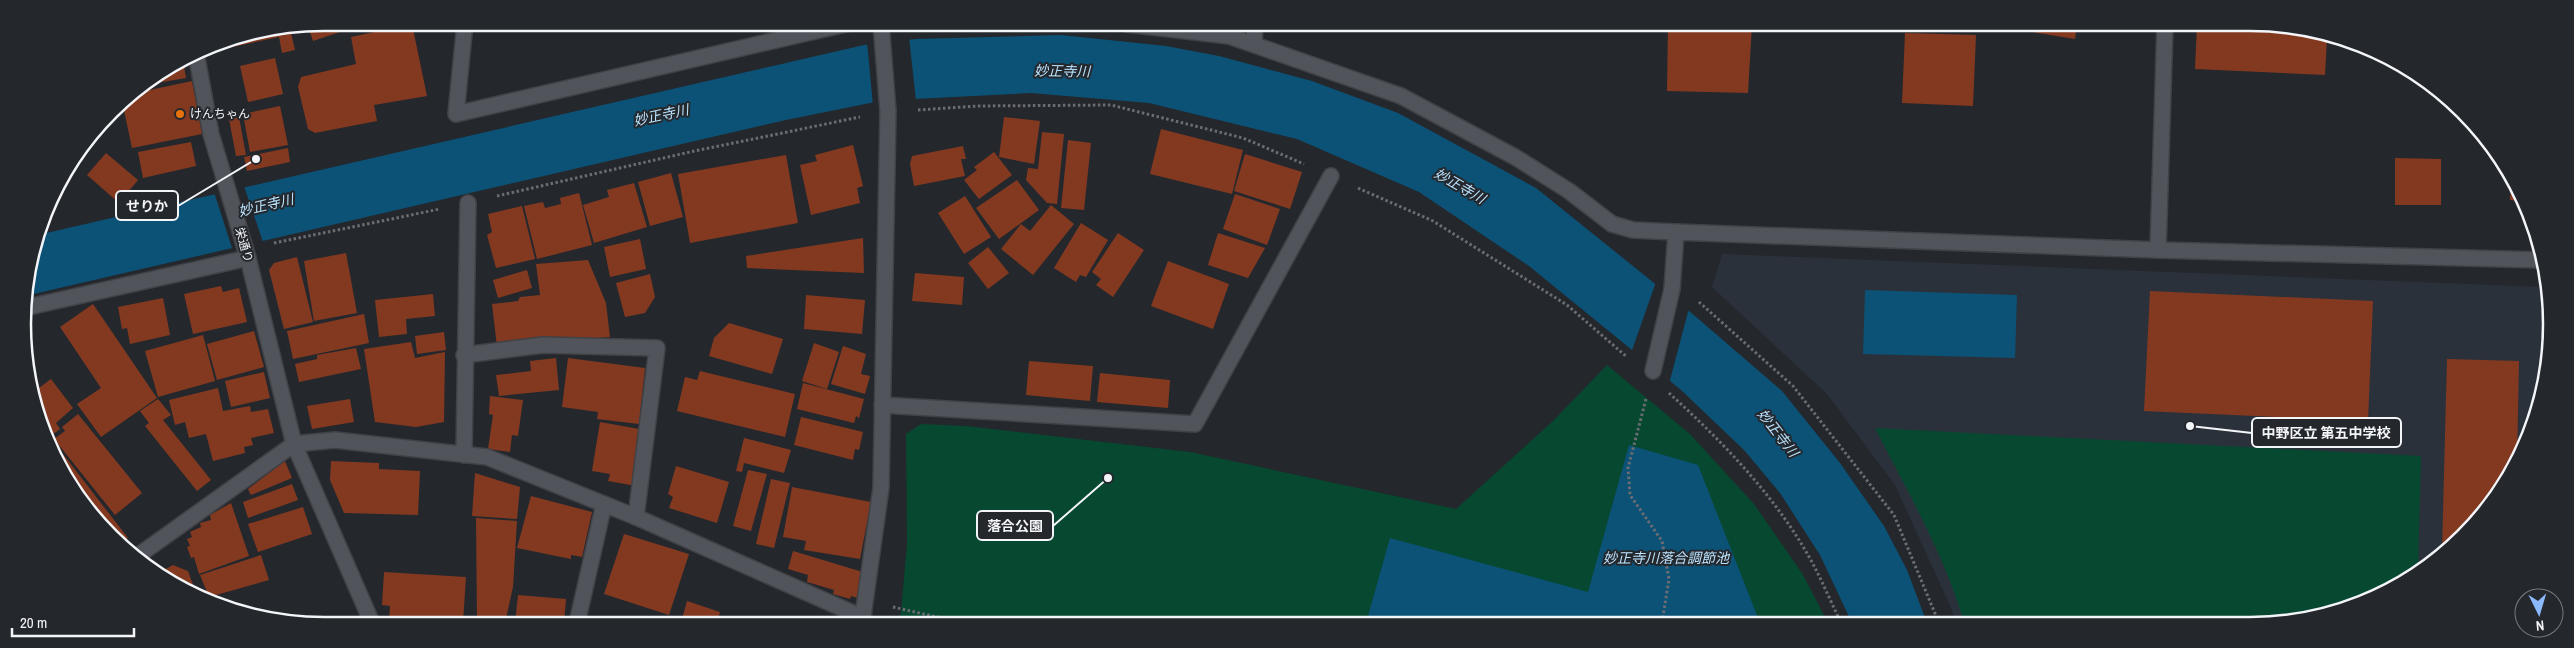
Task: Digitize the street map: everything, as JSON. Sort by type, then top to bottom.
[{"type":"street","points":[[464,31],[456,114],[815,31]]},
{"type":"street","points":[[863,617],[881,488],[888,102],[881,31]]},
{"type":"street","points":[[1187,31],[1230,36],[1410,100],[1515,157],[1569,191],[1612,224],[1633,230],[2158,250],[2535,260]]},
{"type":"street","points":[[1254,44],[1255,31]]},
{"type":"street","points":[[2158,250],[2165,31]]},
{"type":"street","name":"栄通り","points":[[197,60],[211,134],[246,252],[294,444],[369,617]]},
{"type":"street","points":[[882,405],[1195,424],[1331,176]]},
{"type":"street","points":[[464,455],[464,355],[468,203]]},
{"type":"street","points":[[1653,371],[1672,289],[1676,232]]},
{"type":"street","points":[[32,306],[246,252]]},
{"type":"street","points":[[464,355],[543,345],[656,348],[636,517]]},
{"type":"street","points":[[142,553],[294,444],[336,440],[487,457],[636,517],[856,617]]},
{"type":"street","points":[[578,617],[604,504]]},
{"type":"path","points":[[1672,289],[1704,305],[1793,386],[1894,515],[1936,617]]},
{"type":"path","points":[[1665,390],[1706,427],[1769,497],[1813,564],[1838,617]]},
{"type":"path","points":[[1647,395],[1628,468],[1630,495],[1662,541],[1669,579],[1663,617]]},
{"type":"path","points":[[866,601],[937,617]]},
{"type":"shaded area","points":[[1722,254],[2540,287],[2543,324],[2542,343],[2537,381],[2527,418],[2513,453],[2493,487],[2470,517],[2443,544],[2413,567],[2379,587],[2326,607],[2269,616],[1954,617],[1895,485],[1827,394],[1712,287]]},
{"type":"green space","points":[[1607,365],[1690,434],[1754,504],[1802,573],[1825,617],[899,617],[907,542],[906,434],[921,424],[966,426],[1190,452],[1456,509],[1553,421]]},
{"type":"green space","points":[[1875,428],[2421,456],[2418,563],[2379,587],[2344,601],[2307,611],[2269,616],[1962,617],[1947,573],[1912,499]]},
{"type":"water","name":"妙正寺川","points":[[1061,35],[1166,46],[1219,56],[1312,81],[1398,113],[1536,188],[1695,316],[1782,391],[1840,463],[1884,526],[1907,570],[1925,617],[1849,617],[1820,555],[1780,493],[1744,450],[1681,390],[1529,266],[1419,192],[1297,139],[1149,103],[1031,93],[870,103],[786,120],[33,294],[37,267],[46,233],[864,45],[916,39]]},
{"type":"water","points":[[1865,290],[2017,295],[2015,358],[1863,354]]},
{"type":"water","name":"妙正寺川落合調節池","points":[[1629,445],[1698,465],[1758,617],[1368,617],[1390,538],[1588,592]]},
{"type":"pier","points":[[909,37],[916,101],[873,106],[867,42]]},
{"type":"pier","points":[[244,186],[264,245],[233,251],[214,192]]},
{"type":"pier","points":[[1656,282],[1689,308],[1669,384],[1631,353]]},
{"type":"building","points":[[343,31],[313,41],[310,32]]},
{"type":"building","points":[[379,31],[413,31],[427,96],[374,105],[377,121],[315,133],[308,129],[298,87],[301,77],[356,64],[351,37]]},
{"type":"building","points":[[1668,31],[1752,31],[1748,93],[1667,91]]},
{"type":"building","points":[[2026,31],[2076,31],[2075,39]]},
{"type":"building","points":[[2197,31],[2269,32],[2327,41],[2325,75],[2195,69]]},
{"type":"building","points":[[291,33],[295,50],[282,53],[279,37],[228,48],[248,41]]},
{"type":"building","points":[[1905,33],[1976,35],[1973,106],[1902,103]]},
{"type":"building","points":[[275,58],[283,94],[248,102],[240,66]]},
{"type":"building","points":[[184,67],[186,78],[159,83]]},
{"type":"building","points":[[192,81],[202,134],[132,148],[124,110],[148,90]]},
{"type":"building","points":[[280,106],[288,145],[250,152],[243,114]]},
{"type":"building","points":[[239,117],[246,155],[236,156],[229,119]]},
{"type":"building","points":[[1004,117],[1040,121],[1034,164],[999,157]]},
{"type":"building","points":[[1161,129],[1243,150],[1232,194],[1150,174]]},
{"type":"building","points":[[1042,132],[1064,134],[1057,204],[1047,203],[1026,180],[1028,168],[1038,169]]},
{"type":"building","points":[[1068,140],[1091,143],[1084,210],[1061,208]]},
{"type":"building","points":[[191,142],[196,166],[143,178],[138,152]]},
{"type":"building","points":[[853,145],[863,186],[857,188],[860,203],[811,215],[800,165],[817,161],[815,155]]},
{"type":"building","points":[[963,146],[966,159],[961,159],[965,176],[914,186],[910,164],[912,156]]},
{"type":"building","points":[[288,148],[290,162],[247,171],[244,157]]},
{"type":"building","points":[[994,152],[1012,175],[979,199],[964,180],[977,170],[974,167]]},
{"type":"building","points":[[106,153],[138,180],[119,203],[87,175]]},
{"type":"building","points":[[1245,154],[1302,172],[1290,209],[1234,191]]},
{"type":"building","points":[[786,155],[798,223],[690,243],[678,174]]},
{"type":"building","points":[[2395,158],[2441,159],[2441,205],[2395,205]]},
{"type":"building","points":[[671,173],[683,217],[650,226],[638,182]]},
{"type":"building","points":[[1017,180],[1039,210],[999,239],[976,208]]},
{"type":"building","points":[[634,183],[647,227],[594,243],[583,205],[609,197],[607,190]]},
{"type":"building","points":[[2511,190],[2515,201],[2510,200]]},
{"type":"building","points":[[579,193],[592,245],[537,259],[524,206],[543,202],[545,208],[561,204],[560,198]]},
{"type":"building","points":[[1235,194],[1280,209],[1267,245],[1223,229]]},
{"type":"building","points":[[965,196],[991,237],[964,254],[938,213]]},
{"type":"building","points":[[1051,205],[1074,224],[1033,275],[1001,249],[1021,224],[1030,231]]},
{"type":"building","points":[[522,206],[535,259],[496,268],[487,235],[492,232],[488,214]]},
{"type":"building","points":[[1081,223],[1108,240],[1086,277],[1080,275],[1076,282],[1054,268]]},
{"type":"building","points":[[1118,233],[1144,250],[1113,297],[1096,285],[1101,279],[1092,272]]},
{"type":"building","points":[[1218,233],[1265,248],[1248,278],[1208,265]]},
{"type":"building","points":[[863,238],[864,273],[747,268],[746,256]]},
{"type":"building","points":[[640,239],[646,269],[610,277],[604,247]]},
{"type":"building","points":[[988,247],[1009,273],[988,289],[968,263]]},
{"type":"building","points":[[346,253],[357,313],[314,321],[304,261]]},
{"type":"building","points":[[297,257],[313,322],[284,329],[269,270],[274,263]]},
{"type":"building","points":[[588,260],[606,303],[610,337],[497,347],[492,304],[518,301],[520,297],[540,295],[536,264]]},
{"type":"building","points":[[1168,261],[1229,284],[1213,329],[1151,306]]},
{"type":"building","points":[[527,270],[532,288],[498,298],[493,280]]},
{"type":"building","points":[[915,273],[964,277],[962,305],[912,301]]},
{"type":"building","points":[[650,274],[655,297],[645,313],[625,317],[616,283]]},
{"type":"building","points":[[221,286],[223,292],[239,288],[247,322],[193,334],[184,294]]},
{"type":"building","points":[[2150,291],[2373,301],[2368,421],[2144,411]]},
{"type":"building","points":[[433,294],[435,316],[406,319],[407,334],[379,337],[375,300]]},
{"type":"building","points":[[806,295],[865,300],[862,334],[804,329]]},
{"type":"building","points":[[163,298],[170,335],[130,344],[127,328],[122,329],[118,307]]},
{"type":"building","points":[[93,304],[157,398],[101,437],[77,404],[101,388],[60,327]]},
{"type":"building","points":[[364,314],[369,343],[293,359],[287,331]]},
{"type":"building","points":[[729,323],[783,339],[772,374],[709,356],[714,338]]},
{"type":"building","points":[[254,331],[264,367],[217,380],[207,344]]},
{"type":"building","points":[[444,332],[446,350],[417,354],[415,336]]},
{"type":"building","points":[[203,335],[215,381],[158,397],[145,351]]},
{"type":"building","points":[[411,342],[415,358],[445,352],[444,422],[416,427],[375,422],[364,349]]},
{"type":"building","points":[[814,343],[839,352],[827,389],[802,381]]},
{"type":"building","points":[[843,346],[866,354],[861,374],[870,376],[865,394],[831,384]]},
{"type":"building","points":[[356,348],[361,369],[299,382],[295,364],[317,359],[317,355]]},
{"type":"building","points":[[556,358],[559,390],[499,396],[496,375],[531,371],[530,361]]},
{"type":"building","points":[[568,358],[645,368],[639,424],[597,419],[598,412],[562,407]]},
{"type":"building","points":[[2447,359],[2519,361],[2517,442],[2513,453],[2482,502],[2457,531],[2442,545]]},
{"type":"building","points":[[1029,361],[1093,366],[1090,401],[1026,395]]},
{"type":"building","points":[[700,371],[795,394],[785,437],[677,411],[685,377],[697,380]]},
{"type":"building","points":[[264,372],[270,398],[231,407],[225,381]]},
{"type":"building","points":[[1100,373],[1170,380],[1168,408],[1097,402]]},
{"type":"building","points":[[51,379],[73,408],[56,423],[60,429],[53,434],[41,400],[39,388]]},
{"type":"building","points":[[803,383],[864,399],[859,418],[856,416],[854,423],[797,409]]},
{"type":"building","points":[[218,388],[223,411],[250,406],[251,412],[268,409],[274,433],[251,438],[253,445],[244,447],[245,453],[213,461],[206,434],[189,438],[185,422],[175,425],[169,400]]},
{"type":"building","points":[[490,396],[523,400],[518,436],[512,435],[510,452],[488,449],[493,415],[489,414]]},
{"type":"building","points":[[158,399],[171,415],[163,420],[211,480],[197,491],[145,426],[149,423],[140,411]]},
{"type":"building","points":[[350,399],[354,422],[312,429],[307,406]]},
{"type":"building","points":[[78,414],[142,493],[115,515],[57,442],[55,438],[65,431],[62,427]]},
{"type":"building","points":[[801,417],[863,432],[859,450],[855,449],[853,460],[794,445]]},
{"type":"building","points":[[600,422],[639,429],[636,486],[608,481],[610,474],[592,471]]},
{"type":"building","points":[[744,438],[791,450],[784,473],[744,463],[742,472],[736,471]]},
{"type":"building","points":[[62,455],[128,538],[126,539],[117,531],[92,502]]},
{"type":"building","points":[[285,461],[292,478],[251,495],[248,489]]},
{"type":"building","points":[[331,461],[379,463],[379,469],[420,471],[418,515],[344,513],[330,480]]},
{"type":"building","points":[[676,466],[729,482],[717,523],[669,508],[673,497],[668,494]]},
{"type":"building","points":[[748,470],[767,474],[751,531],[733,526]]},
{"type":"building","points":[[475,473],[520,487],[517,519],[472,516]]},
{"type":"building","points":[[771,479],[790,483],[774,548],[756,544]]},
{"type":"building","points":[[292,484],[298,500],[248,518],[243,502]]},
{"type":"building","points":[[792,487],[871,502],[860,559],[804,550],[806,541],[783,537]]},
{"type":"building","points":[[531,496],[592,512],[582,557],[571,555],[571,559],[517,548]]},
{"type":"building","points":[[231,503],[249,556],[199,574],[194,557],[191,558],[187,547],[190,546],[187,539],[192,537],[190,532],[201,527],[200,523],[211,520],[210,515]]},
{"type":"building","points":[[303,507],[312,534],[258,552],[248,524]]},
{"type":"building","points":[[476,518],[517,521],[513,587],[506,617],[477,617]]},
{"type":"building","points":[[624,534],[689,554],[669,615],[604,594]]},
{"type":"building","points":[[793,551],[866,573],[858,598],[851,596],[850,599],[833,594],[834,590],[807,582],[808,575],[788,569]]},
{"type":"building","points":[[261,555],[269,580],[215,595],[207,592],[200,575]]},
{"type":"building","points":[[173,565],[188,571],[194,586],[178,578],[165,570]]},
{"type":"building","points":[[384,572],[466,577],[463,617],[389,617],[390,606],[382,605]]},
{"type":"building","points":[[518,595],[566,599],[564,617],[516,617]]},
{"type":"building","points":[[687,601],[720,612],[719,617],[683,617]]},
{"type":"place","name":"けんちゃん","points":[[180,114]]},
{"type":"place","name":"せりか","points":[[256,159]]},
{"type":"place","name":"中野区立 第五中学校","points":[[2190,426]]},
{"type":"place","name":"落合公園","points":[[1108,478]]}]
